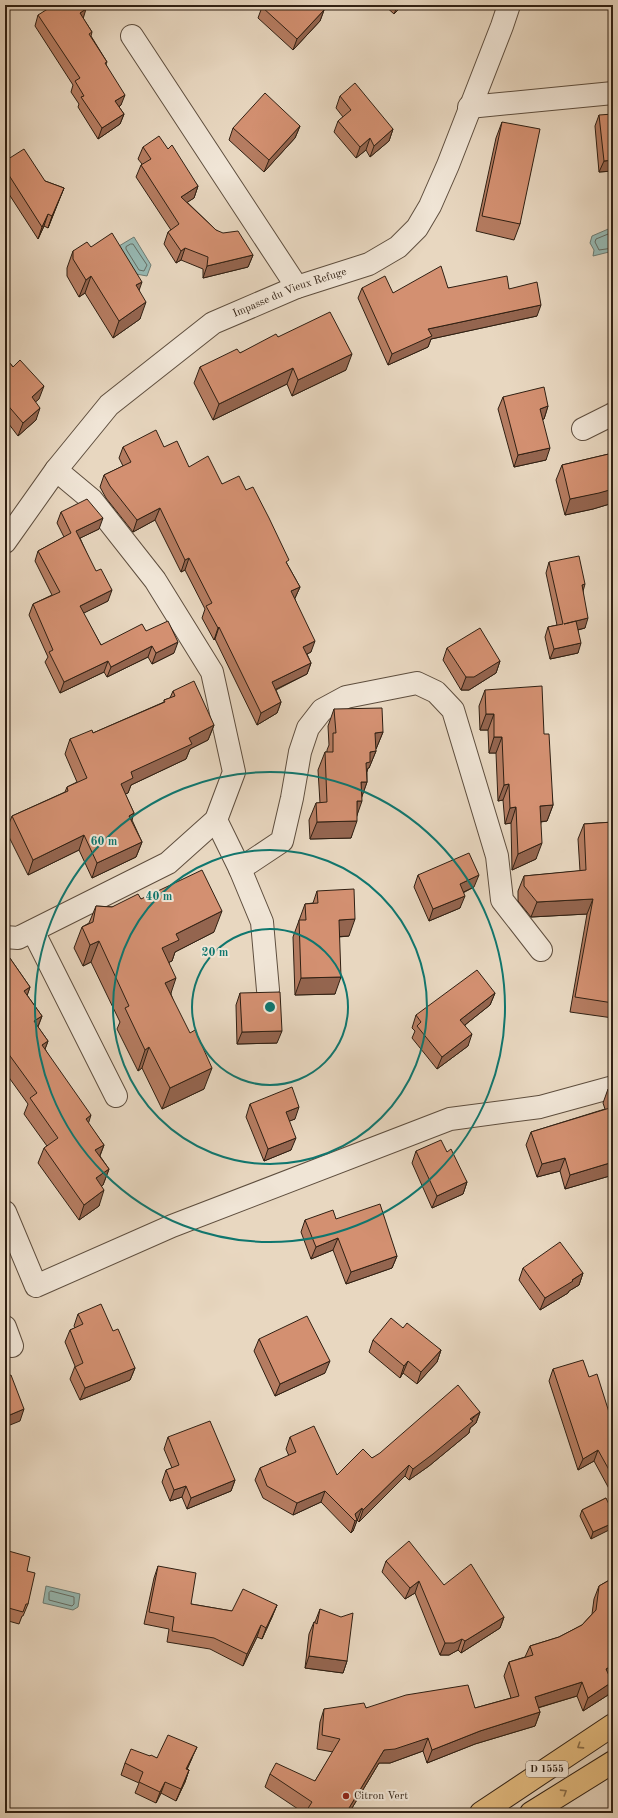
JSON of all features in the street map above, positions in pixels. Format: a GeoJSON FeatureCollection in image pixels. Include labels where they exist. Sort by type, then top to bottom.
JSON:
{"type":"FeatureCollection","features":[{"type":"Feature","properties":{"kind":"main road","name":"D 1555"},"geometry":{"type":"LineString","coordinates":[[481,1813],[613,1725]]}},
{"type":"Feature","properties":{"kind":"main road","name":"D 1555"},"geometry":{"type":"LineString","coordinates":[[531,1813],[613,1762]]}},
{"type":"Feature","properties":{"kind":"street","name":"Impasse du Vieux Refuge"},"geometry":{"type":"LineString","coordinates":[[5,542],[56,470],[110,405],[213,323],[297,287],[369,264],[398,247],[417,228],[430,206],[448,165],[509,5]]}},
{"type":"Feature","properties":{"kind":"street"},"geometry":{"type":"LineString","coordinates":[[132,36],[297,287]]}},
{"type":"Feature","properties":{"kind":"street"},"geometry":{"type":"LineString","coordinates":[[469,107],[613,94]]}},
{"type":"Feature","properties":{"kind":"street"},"geometry":{"type":"LineString","coordinates":[[583,429],[613,414]]}},
{"type":"Feature","properties":{"kind":"street"},"geometry":{"type":"LineString","coordinates":[[5,937],[18,938],[168,863],[216,820],[234,772],[212,672],[155,580],[92,500],[56,470]]}},
{"type":"Feature","properties":{"kind":"street"},"geometry":{"type":"LineString","coordinates":[[240,869],[282,841],[292,798],[300,752],[308,728],[322,710],[346,697],[417,683],[436,692],[453,710],[497,856],[502,900],[541,950]]}},
{"type":"Feature","properties":{"kind":"street"},"geometry":{"type":"LineString","coordinates":[[216,820],[240,869],[262,922],[268,990]]}},
{"type":"Feature","properties":{"kind":"street"},"geometry":{"type":"LineString","coordinates":[[33,931],[116,1096]]}},
{"type":"Feature","properties":{"kind":"street"},"geometry":{"type":"LineString","coordinates":[[5,1212],[36,1286],[172,1226],[450,1119],[540,1107],[613,1087]]}},
{"type":"Feature","properties":{"kind":"water"},"geometry":{"type":"Polygon","coordinates":[[[613,227],[613,251],[593,256],[594,250],[590,243],[592,236],[613,227]]]}},
{"type":"Feature","properties":{"kind":"water"},"geometry":{"type":"Polygon","coordinates":[[[134,237],[151,265],[147,276],[136,274],[119,246],[134,237]]]}},
{"type":"Feature","properties":{"kind":"water"},"geometry":{"type":"Polygon","coordinates":[[[46,1586],[80,1594],[78,1607],[73,1610],[43,1603],[46,1586]]]}},
{"type":"Feature","properties":{"kind":"building"},"geometry":{"type":"Polygon","coordinates":[[[54,5],[84,5],[86,9],[80,13],[92,32],[89,34],[107,62],[105,63],[125,95],[115,101],[124,114],[102,128],[81,97],[84,96],[75,81],[80,78],[38,15],[54,5]]]}},
{"type":"Feature","properties":{"kind":"building"},"geometry":{"type":"Polygon","coordinates":[[[264,5],[318,5],[324,10],[297,39],[262,7],[264,5]]]}},
{"type":"Feature","properties":{"kind":"building"},"geometry":{"type":"Polygon","coordinates":[[[355,83],[393,129],[374,146],[370,138],[360,147],[338,121],[351,110],[340,96],[355,83]]]}},
{"type":"Feature","properties":{"kind":"building"},"geometry":{"type":"Polygon","coordinates":[[[265,93],[300,126],[269,160],[233,128],[265,93]]]}},
{"type":"Feature","properties":{"kind":"building"},"geometry":{"type":"Polygon","coordinates":[[[613,114],[613,160],[604,161],[599,115],[613,114]]]}},
{"type":"Feature","properties":{"kind":"building"},"geometry":{"type":"Polygon","coordinates":[[[502,122],[540,129],[520,224],[482,216],[502,122]]]}},
{"type":"Feature","properties":{"kind":"building"},"geometry":{"type":"Polygon","coordinates":[[[159,136],[168,149],[172,145],[198,186],[181,197],[216,230],[223,233],[238,231],[253,255],[207,266],[208,257],[185,248],[181,251],[168,232],[179,224],[141,165],[151,159],[143,147],[159,136]]]}},
{"type":"Feature","properties":{"kind":"building"},"geometry":{"type":"Polygon","coordinates":[[[24,149],[45,181],[64,188],[52,216],[48,214],[42,227],[5,169],[5,161],[24,149]]]}},
{"type":"Feature","properties":{"kind":"building"},"geometry":{"type":"Polygon","coordinates":[[[112,233],[142,282],[136,285],[146,302],[119,321],[91,276],[86,280],[73,259],[73,251],[87,242],[91,247],[112,233]]]}},
{"type":"Feature","properties":{"kind":"building"},"geometry":{"type":"Polygon","coordinates":[[[441,266],[448,288],[507,276],[509,289],[537,282],[541,305],[428,329],[432,336],[392,354],[362,288],[385,276],[393,293],[441,266]]]}},
{"type":"Feature","properties":{"kind":"building"},"geometry":{"type":"Polygon","coordinates":[[[330,312],[352,354],[298,380],[293,368],[219,404],[200,367],[237,349],[240,353],[276,334],[278,337],[330,312]]]}},
{"type":"Feature","properties":{"kind":"building"},"geometry":{"type":"Polygon","coordinates":[[[5,357],[13,367],[20,360],[44,386],[32,397],[40,408],[23,423],[5,402],[5,357]]]}},
{"type":"Feature","properties":{"kind":"building"},"geometry":{"type":"Polygon","coordinates":[[[544,387],[548,406],[540,409],[550,448],[518,455],[503,397],[544,387]]]}},
{"type":"Feature","properties":{"kind":"building"},"geometry":{"type":"Polygon","coordinates":[[[156,430],[164,447],[177,441],[189,467],[208,456],[222,484],[239,476],[246,490],[253,487],[289,560],[286,562],[300,587],[291,591],[315,641],[303,647],[311,663],[272,682],[281,702],[261,713],[219,627],[218,628],[206,606],[212,603],[189,558],[185,560],[160,508],[137,520],[110,486],[104,475],[131,462],[123,447],[156,430]]]}},
{"type":"Feature","properties":{"kind":"building"},"geometry":{"type":"Polygon","coordinates":[[[613,453],[613,489],[570,499],[562,465],[613,453]]]}},
{"type":"Feature","properties":{"kind":"building"},"geometry":{"type":"Polygon","coordinates":[[[87,499],[103,518],[76,531],[96,571],[101,569],[112,590],[80,606],[101,645],[142,624],[146,631],[168,621],[178,642],[156,653],[152,646],[111,667],[108,661],[64,682],[49,652],[53,650],[33,604],[60,592],[38,551],[71,533],[61,512],[87,499]]]}},
{"type":"Feature","properties":{"kind":"building"},"geometry":{"type":"Polygon","coordinates":[[[579,556],[585,584],[582,585],[588,618],[576,621],[581,643],[554,649],[548,627],[563,624],[549,562],[579,556]]]}},
{"type":"Feature","properties":{"kind":"building"},"geometry":{"type":"Polygon","coordinates":[[[480,628],[500,661],[474,677],[466,677],[447,648],[480,628]]]}},
{"type":"Feature","properties":{"kind":"building"},"geometry":{"type":"Polygon","coordinates":[[[194,681],[214,725],[189,738],[192,744],[131,772],[133,778],[121,784],[134,813],[129,816],[142,842],[97,863],[84,835],[33,860],[12,816],[68,791],[67,787],[87,778],[70,739],[92,730],[93,733],[165,702],[164,700],[175,696],[173,691],[194,681]]]}},
{"type":"Feature","properties":{"kind":"building"},"geometry":{"type":"Polygon","coordinates":[[[542,686],[544,734],[549,734],[553,805],[540,806],[542,843],[518,854],[516,807],[510,808],[509,784],[504,785],[502,737],[494,737],[494,714],[486,714],[485,690],[542,686]]]}},
{"type":"Feature","properties":{"kind":"building"},"geometry":{"type":"Polygon","coordinates":[[[382,708],[383,732],[375,733],[376,751],[370,752],[370,762],[366,763],[367,782],[361,782],[362,801],[357,801],[357,821],[317,822],[316,803],[327,802],[325,752],[333,752],[333,733],[336,733],[334,709],[382,708]]]}},
{"type":"Feature","properties":{"kind":"building"},"geometry":{"type":"Polygon","coordinates":[[[613,822],[613,1003],[575,997],[593,899],[537,902],[524,886],[524,876],[586,870],[584,824],[613,822]]]}},
{"type":"Feature","properties":{"kind":"building"},"geometry":{"type":"Polygon","coordinates":[[[469,853],[479,875],[460,884],[465,896],[433,909],[418,875],[469,853]]]}},
{"type":"Feature","properties":{"kind":"building"},"geometry":{"type":"Polygon","coordinates":[[[202,870],[222,911],[176,934],[179,940],[162,948],[176,978],[165,983],[190,1033],[195,1030],[212,1068],[170,1088],[149,1047],[145,1050],[125,1008],[129,1006],[99,941],[90,945],[82,927],[93,922],[96,906],[112,907],[138,894],[141,899],[202,870]]]}},
{"type":"Feature","properties":{"kind":"building"},"geometry":{"type":"Polygon","coordinates":[[[354,889],[355,919],[339,920],[341,977],[301,978],[299,920],[306,920],[305,904],[318,903],[317,891],[354,889]]]}},
{"type":"Feature","properties":{"kind":"building"},"geometry":{"type":"Polygon","coordinates":[[[5,951],[30,987],[24,991],[42,1016],[34,1021],[48,1041],[42,1045],[91,1115],[86,1119],[104,1145],[95,1150],[109,1169],[96,1178],[104,1190],[84,1205],[44,1148],[58,1138],[30,1098],[37,1093],[5,1049],[5,951]]]}},
{"type":"Feature","properties":{"kind":"building"},"geometry":{"type":"Polygon","coordinates":[[[477,970],[495,993],[460,1020],[472,1034],[442,1057],[417,1026],[421,1022],[416,1015],[477,970]]]}},
{"type":"Feature","properties":{"kind":"building"},"geometry":{"type":"Polygon","coordinates":[[[280,992],[282,1031],[242,1032],[240,993],[280,992]]]}},
{"type":"Feature","properties":{"kind":"building"},"geometry":{"type":"Polygon","coordinates":[[[292,1087],[299,1107],[286,1112],[296,1138],[268,1149],[250,1104],[292,1087]]]}},
{"type":"Feature","properties":{"kind":"building"},"geometry":{"type":"Polygon","coordinates":[[[613,1087],[613,1105],[608,1089],[613,1087]]]}},
{"type":"Feature","properties":{"kind":"building"},"geometry":{"type":"Polygon","coordinates":[[[613,1107],[613,1162],[570,1175],[565,1158],[542,1164],[531,1132],[613,1107]]]}},
{"type":"Feature","properties":{"kind":"building"},"geometry":{"type":"Polygon","coordinates":[[[441,1140],[447,1152],[451,1149],[467,1182],[437,1196],[416,1151],[441,1140]]]}},
{"type":"Feature","properties":{"kind":"building"},"geometry":{"type":"Polygon","coordinates":[[[380,1204],[397,1256],[351,1272],[338,1238],[316,1247],[305,1220],[333,1210],[336,1219],[380,1204]]]}},
{"type":"Feature","properties":{"kind":"building"},"geometry":{"type":"Polygon","coordinates":[[[560,1242],[583,1273],[545,1298],[523,1268],[560,1242]]]}},
{"type":"Feature","properties":{"kind":"building"},"geometry":{"type":"Polygon","coordinates":[[[101,1304],[113,1331],[118,1329],[135,1368],[85,1388],[75,1367],[83,1363],[70,1330],[83,1324],[78,1314],[101,1304]]]}},
{"type":"Feature","properties":{"kind":"building"},"geometry":{"type":"Polygon","coordinates":[[[307,1316],[330,1361],[280,1384],[259,1339],[307,1316]]]}},
{"type":"Feature","properties":{"kind":"building"},"geometry":{"type":"Polygon","coordinates":[[[391,1318],[403,1328],[407,1323],[441,1350],[421,1372],[408,1361],[404,1366],[373,1340],[391,1318]]]}},
{"type":"Feature","properties":{"kind":"building"},"geometry":{"type":"Polygon","coordinates":[[[583,1360],[589,1377],[597,1374],[613,1425],[613,1477],[598,1450],[583,1459],[553,1369],[583,1360]]]}},
{"type":"Feature","properties":{"kind":"building"},"geometry":{"type":"Polygon","coordinates":[[[11,1375],[24,1409],[5,1417],[5,1377],[11,1375]]]}},
{"type":"Feature","properties":{"kind":"building"},"geometry":{"type":"Polygon","coordinates":[[[458,1385],[480,1412],[470,1419],[473,1421],[413,1469],[409,1465],[363,1510],[362,1508],[355,1514],[357,1520],[355,1521],[325,1491],[297,1503],[267,1486],[260,1468],[296,1452],[290,1437],[314,1426],[337,1475],[363,1449],[372,1458],[380,1453],[458,1385]]]}},
{"type":"Feature","properties":{"kind":"building"},"geometry":{"type":"Polygon","coordinates":[[[210,1421],[235,1480],[191,1498],[186,1486],[174,1490],[166,1470],[179,1465],[168,1437],[210,1421]]]}},
{"type":"Feature","properties":{"kind":"building"},"geometry":{"type":"Polygon","coordinates":[[[606,1498],[613,1513],[613,1523],[593,1532],[582,1510],[606,1498]]]}},
{"type":"Feature","properties":{"kind":"building"},"geometry":{"type":"Polygon","coordinates":[[[409,1541],[444,1585],[471,1564],[504,1617],[465,1641],[462,1639],[454,1643],[445,1643],[419,1581],[410,1588],[386,1561],[409,1541]]]}},
{"type":"Feature","properties":{"kind":"building"},"geometry":{"type":"Polygon","coordinates":[[[5,1550],[30,1557],[27,1571],[35,1573],[28,1604],[26,1604],[23,1612],[5,1607],[5,1550]]]}},
{"type":"Feature","properties":{"kind":"building"},"geometry":{"type":"Polygon","coordinates":[[[158,1566],[196,1573],[191,1604],[232,1611],[243,1589],[277,1605],[266,1628],[261,1625],[247,1654],[214,1638],[172,1631],[174,1617],[149,1612],[158,1566]]]}},
{"type":"Feature","properties":{"kind":"building"},"geometry":{"type":"Polygon","coordinates":[[[613,1578],[613,1665],[606,1669],[612,1682],[588,1698],[582,1682],[535,1697],[540,1712],[480,1731],[432,1750],[428,1738],[395,1749],[384,1750],[346,1813],[305,1813],[312,1802],[270,1774],[276,1763],[315,1781],[340,1739],[322,1735],[324,1709],[364,1703],[366,1708],[406,1695],[468,1685],[475,1708],[519,1696],[509,1662],[533,1655],[530,1646],[559,1637],[582,1625],[596,1610],[599,1586],[613,1578]]]}},
{"type":"Feature","properties":{"kind":"building"},"geometry":{"type":"Polygon","coordinates":[[[320,1609],[341,1617],[353,1613],[347,1661],[309,1656],[314,1622],[317,1624],[320,1609]]]}},
{"type":"Feature","properties":{"kind":"building"},"geometry":{"type":"Polygon","coordinates":[[[168,1735],[197,1747],[186,1769],[189,1770],[181,1789],[165,1782],[160,1792],[139,1782],[143,1772],[125,1763],[131,1749],[157,1758],[168,1735]]]}},
{"type":"Feature","properties":{"kind":"place","name":"Citron Vert"},"geometry":{"type":"Point","coordinates":[346,1796]}}]}
